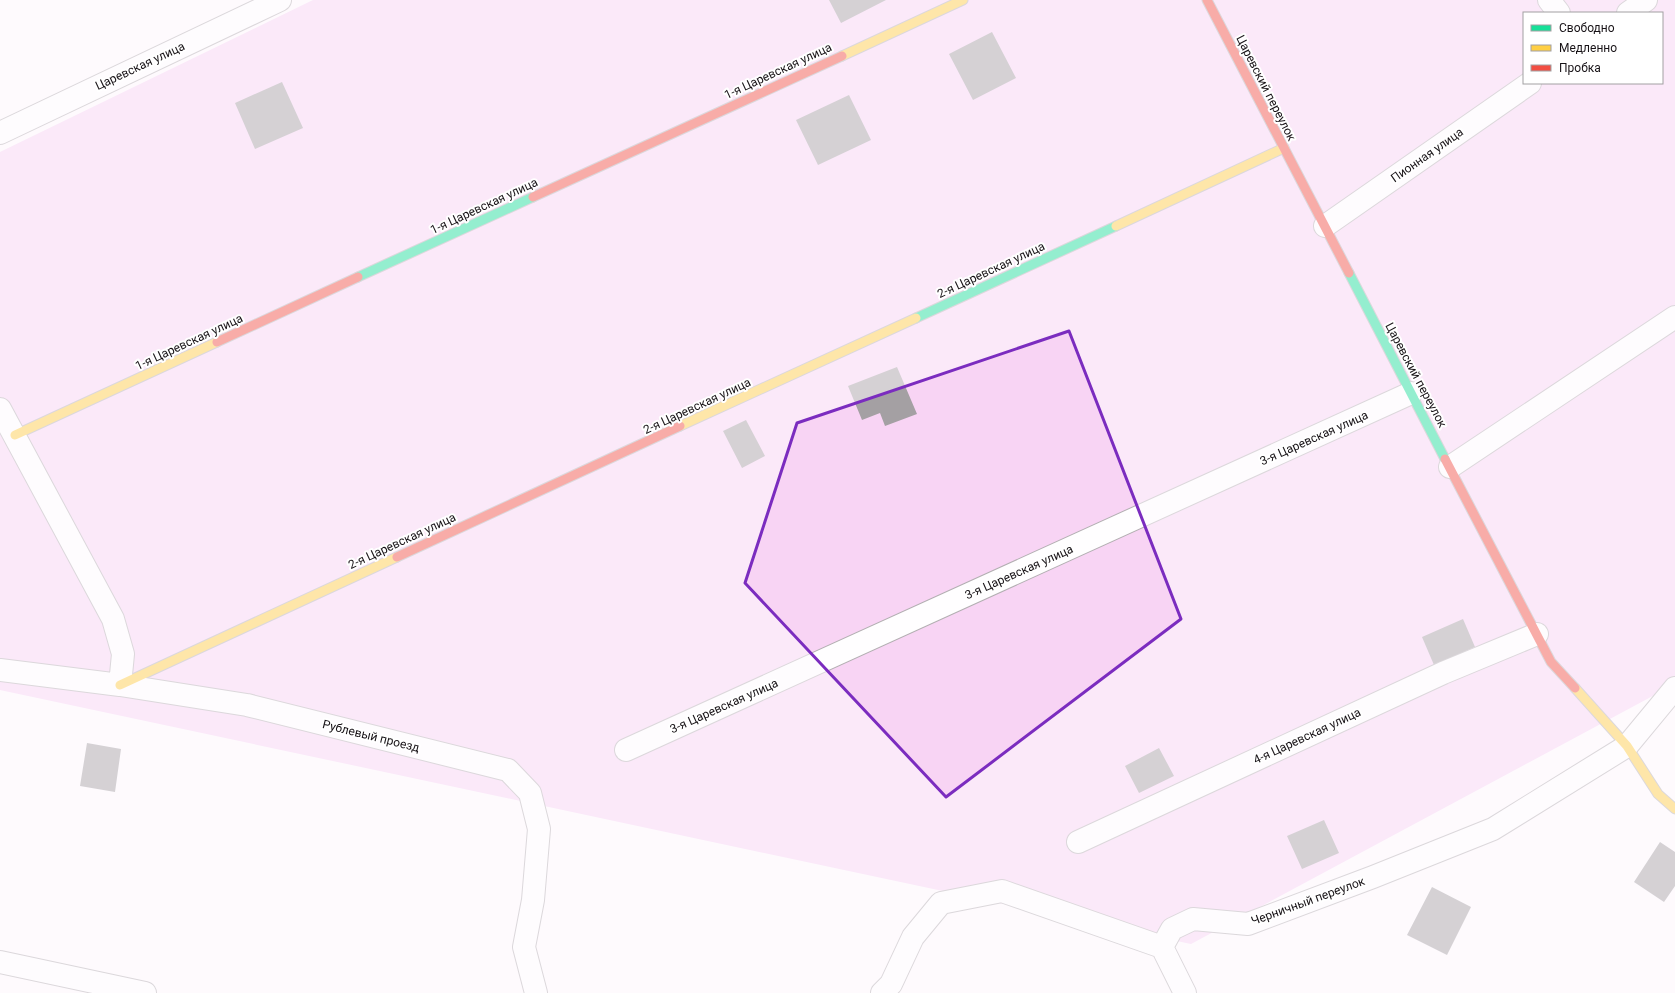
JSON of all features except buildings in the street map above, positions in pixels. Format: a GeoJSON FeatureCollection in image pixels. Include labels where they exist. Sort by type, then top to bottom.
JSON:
{"type":"FeatureCollection","features":[{"type":"Feature","properties":{"kind":"street","name":"Царевская улица"},"geometry":{"type":"LineString","coordinates":[[0,132],[280,0]]}},
{"type":"Feature","properties":{"kind":"street","name":"1-я Царевская улица"},"geometry":{"type":"LineString","coordinates":[[15,435],[963,0]]}},
{"type":"Feature","properties":{"kind":"street","name":"Царевский переулок"},"geometry":{"type":"LineString","coordinates":[[1207,0],[1551,662],[1626,746],[1658,794],[1675,809]]}},
{"type":"Feature","properties":{"kind":"street"},"geometry":{"type":"LineString","coordinates":[[1549,0],[1558,12]]}},
{"type":"Feature","properties":{"kind":"street"},"geometry":{"type":"LineString","coordinates":[[1629,12],[1646,0]]}},
{"type":"Feature","properties":{"kind":"street","name":"Пионная улица"},"geometry":{"type":"LineString","coordinates":[[1325,226],[1529,84]]}},
{"type":"Feature","properties":{"kind":"street","name":"2-я Царевская улица"},"geometry":{"type":"LineString","coordinates":[[120,685],[1284,148]]}},
{"type":"Feature","properties":{"kind":"street"},"geometry":{"type":"LineString","coordinates":[[1450,467],[1675,317]]}},
{"type":"Feature","properties":{"kind":"street","name":"3-я Царевская улица"},"geometry":{"type":"LineString","coordinates":[[626,750],[1411,393]]}},
{"type":"Feature","properties":{"kind":"street"},"geometry":{"type":"LineString","coordinates":[[0,409],[114,619],[123,654],[120,685]]}},
{"type":"Feature","properties":{"kind":"street","name":"4-я Царевская улица"},"geometry":{"type":"LineString","coordinates":[[1078,842],[1443,673],[1537,634]]}},
{"type":"Feature","properties":{"kind":"street","name":"Рублевый проезд"},"geometry":{"type":"LineString","coordinates":[[0,670],[120,685],[247,705],[508,770],[530,793],[539,829],[533,900],[524,947],[536,993]]}},
{"type":"Feature","properties":{"kind":"street","name":"Черничный переулок"},"geometry":{"type":"LineString","coordinates":[[1162,947],[1172,930],[1193,919],[1248,924],[1373,877],[1493,829],[1626,746],[1675,688]]}},
{"type":"Feature","properties":{"kind":"street"},"geometry":{"type":"LineString","coordinates":[[882,993],[891,984],[913,937],[941,903],[1002,891],[1162,947],[1185,993]]}},
{"type":"Feature","properties":{"kind":"street"},"geometry":{"type":"LineString","coordinates":[[0,962],[145,993]]}},
{"type":"Feature","properties":{"kind":"highlighted area"},"geometry":{"type":"Polygon","coordinates":[[[1069,331],[1181,619],[946,797],[745,583],[797,423],[1069,331]]]}},
{"type":"Feature","properties":{"kind":"shaded area"},"geometry":{"type":"Polygon","coordinates":[[[313,0],[1675,0],[1675,684],[1191,944],[0,690],[0,152],[313,0]]]}},
{"type":"Feature","properties":{"kind":"traffic: fast"},"geometry":{"type":"LineString","coordinates":[[358,277],[533,197]]}},
{"type":"Feature","properties":{"kind":"traffic: fast"},"geometry":{"type":"LineString","coordinates":[[916,318],[1116,226]]}},
{"type":"Feature","properties":{"kind":"traffic: fast"},"geometry":{"type":"LineString","coordinates":[[1349,273],[1445,459]]}},
{"type":"Feature","properties":{"kind":"traffic: slow"},"geometry":{"type":"LineString","coordinates":[[842,56],[963,0]]}},
{"type":"Feature","properties":{"kind":"traffic: slow"},"geometry":{"type":"LineString","coordinates":[[1116,226],[1284,148]]}},
{"type":"Feature","properties":{"kind":"traffic: slow"},"geometry":{"type":"LineString","coordinates":[[680,426],[916,318]]}},
{"type":"Feature","properties":{"kind":"traffic: slow"},"geometry":{"type":"LineString","coordinates":[[15,435],[217,342]]}},
{"type":"Feature","properties":{"kind":"traffic: slow"},"geometry":{"type":"LineString","coordinates":[[120,685],[397,557]]}},
{"type":"Feature","properties":{"kind":"traffic: slow"},"geometry":{"type":"LineString","coordinates":[[1575,688],[1627,746],[1658,794],[1675,809]]}},
{"type":"Feature","properties":{"kind":"traffic: jam"},"geometry":{"type":"LineString","coordinates":[[1207,0],[1349,273]]}},
{"type":"Feature","properties":{"kind":"traffic: jam"},"geometry":{"type":"LineString","coordinates":[[533,197],[842,56]]}},
{"type":"Feature","properties":{"kind":"traffic: jam"},"geometry":{"type":"LineString","coordinates":[[217,342],[358,277]]}},
{"type":"Feature","properties":{"kind":"traffic: jam"},"geometry":{"type":"LineString","coordinates":[[397,557],[680,426]]}},
{"type":"Feature","properties":{"kind":"traffic: jam"},"geometry":{"type":"LineString","coordinates":[[1445,459],[1551,662],[1575,688]]}}]}
